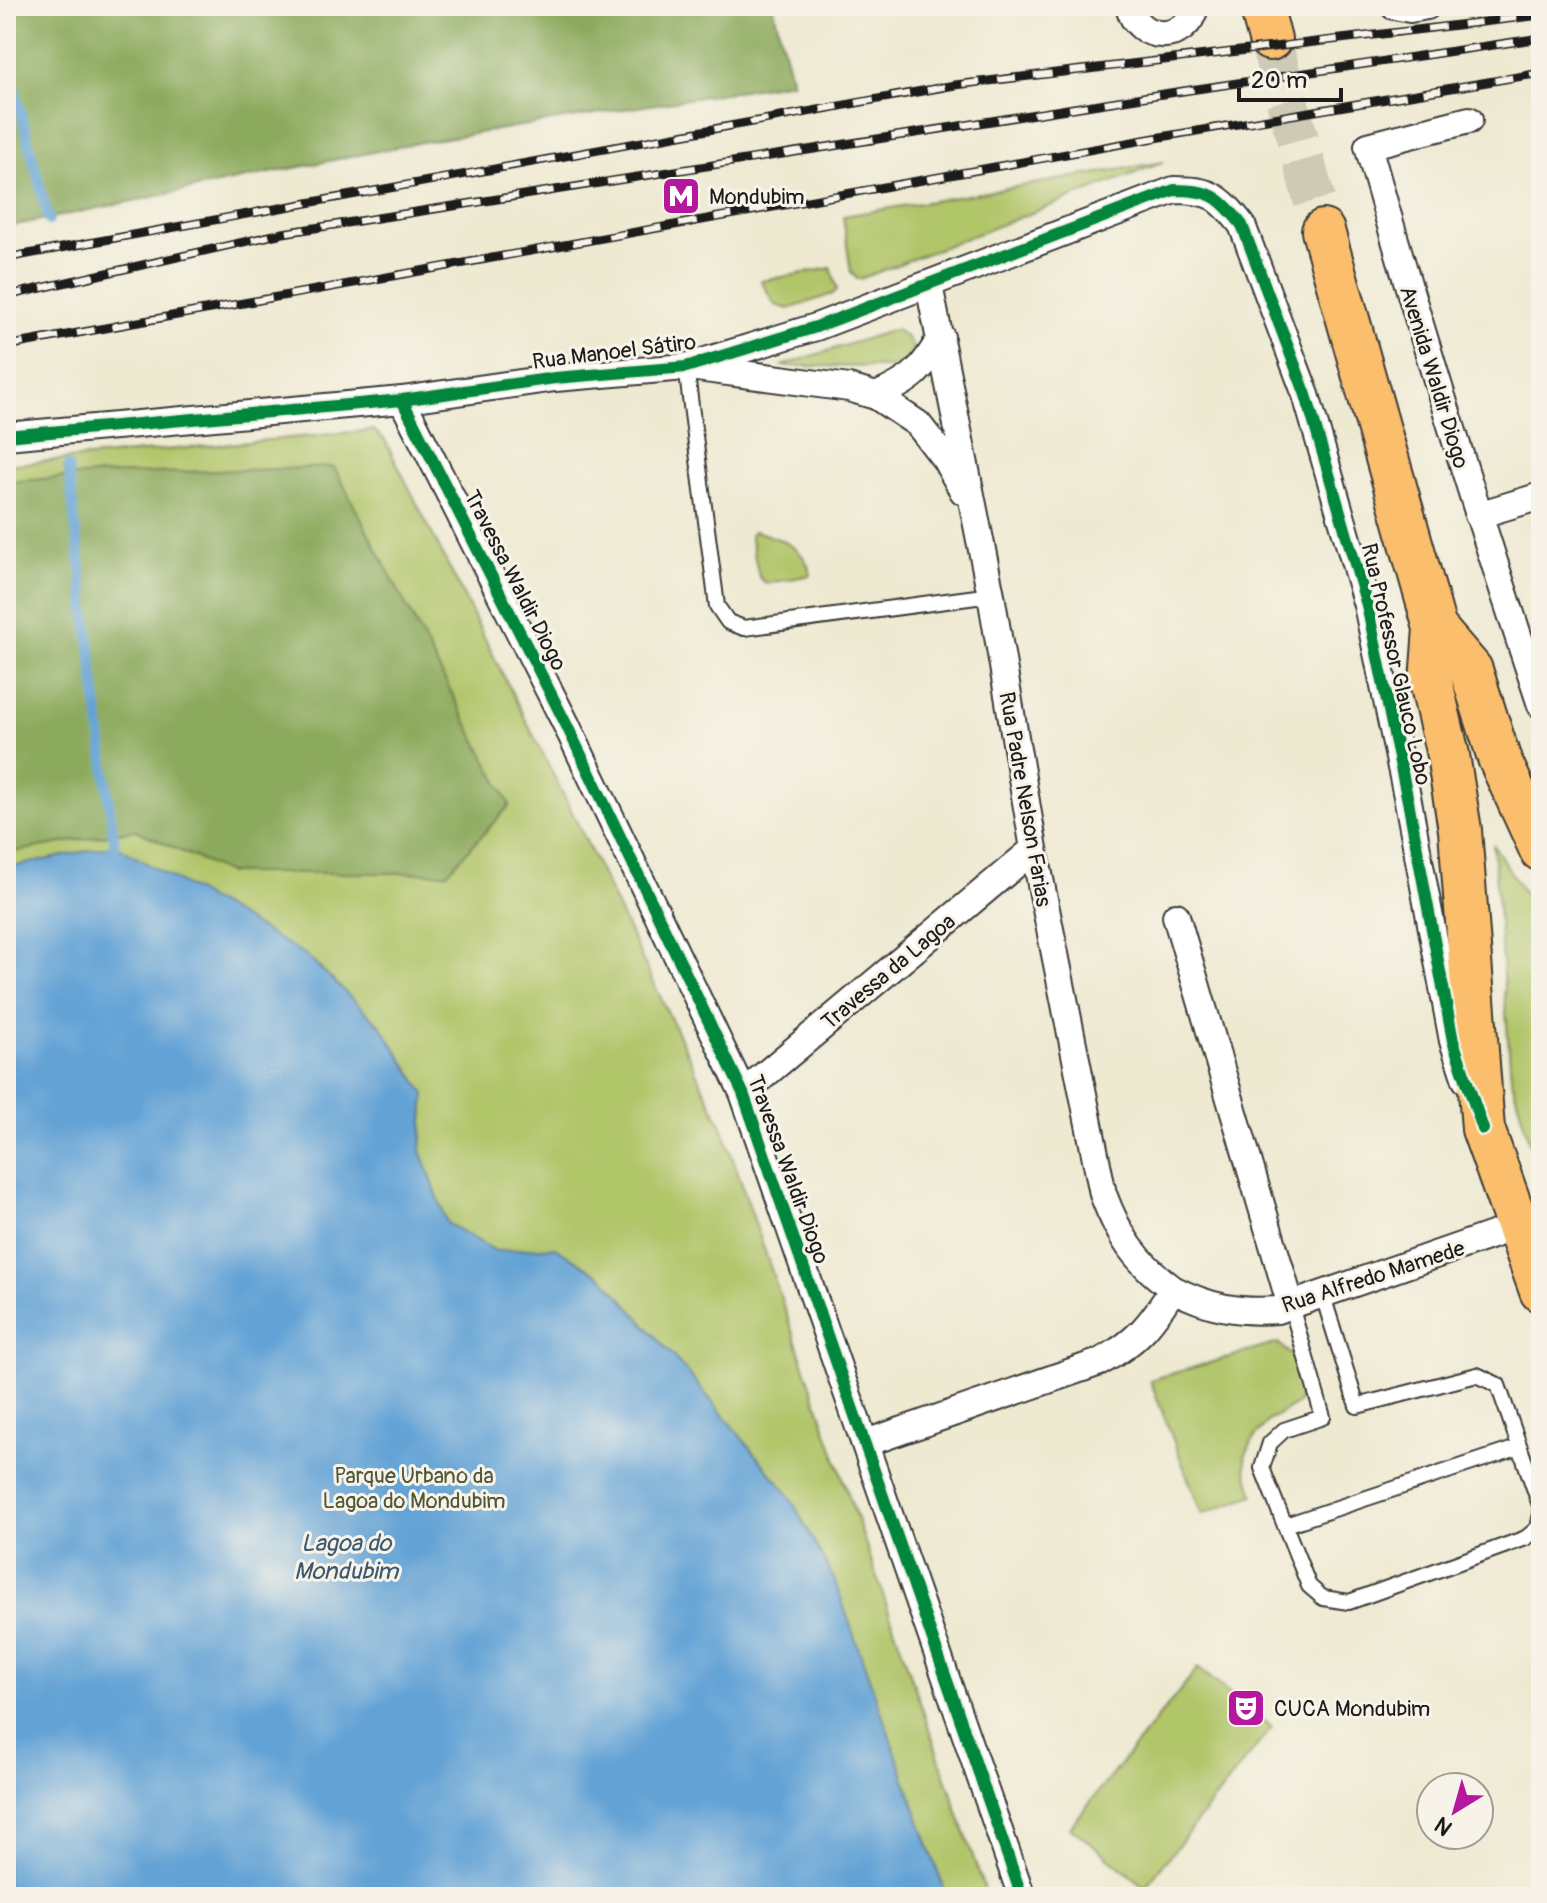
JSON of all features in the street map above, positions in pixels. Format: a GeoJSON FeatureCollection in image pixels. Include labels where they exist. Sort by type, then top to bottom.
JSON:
{"type":"FeatureCollection","features":[{"type":"Feature","properties":{"kind":"main road","name":"Rua Professor Glauco Lobo"},"geometry":{"type":"LineString","coordinates":[[1323,231],[1435,628],[1431,682],[1448,755],[1460,830],[1483,1129],[1530,1223],[1539,1279]]}},
{"type":"Feature","properties":{"kind":"main road","name":"Rua Professor Glauco Lobo"},"geometry":{"type":"LineString","coordinates":[[1435,628],[1471,670],[1499,758],[1541,850]]}},
{"type":"Feature","properties":{"kind":"street"},"geometry":{"type":"LineString","coordinates":[[1129,6],[1134,20],[1142,29],[1164,36],[1183,28],[1190,21],[1195,6]]}},
{"type":"Feature","properties":{"kind":"street"},"geometry":{"type":"LineString","coordinates":[[1394,6],[1410,9],[1427,6]]}},
{"type":"Feature","properties":{"kind":"street","name":"Avenida Waldir Diogo"},"geometry":{"type":"LineString","coordinates":[[1469,120],[1368,146],[1420,329],[1541,705]]}},
{"type":"Feature","properties":{"kind":"street","name":"Rua Manoel Sátiro"},"geometry":{"type":"LineString","coordinates":[[686,367],[816,327],[1174,190],[1200,190]]}},
{"type":"Feature","properties":{"kind":"street","name":"Rua Professor Glauco Lobo"},"geometry":{"type":"LineString","coordinates":[[1200,190],[1225,203],[1242,225],[1306,395],[1367,605],[1453,1041],[1483,1129]]}},
{"type":"Feature","properties":{"kind":"street","name":"Rua Padre Nelson Farias"},"geometry":{"type":"LineString","coordinates":[[929,285],[991,595],[1034,849],[1103,1194],[1113,1221],[1130,1249],[1149,1272],[1173,1289]]}},
{"type":"Feature","properties":{"kind":"street"},"geometry":{"type":"LineString","coordinates":[[876,396],[899,386],[920,371],[941,337]]}},
{"type":"Feature","properties":{"kind":"street","name":"Rua Manoel Sátiro"},"geometry":{"type":"LineString","coordinates":[[6,436],[402,400],[555,378],[686,367],[849,388],[876,396],[918,424],[945,459],[974,509]]}},
{"type":"Feature","properties":{"kind":"street","name":"Travessa Waldir Diogo"},"geometry":{"type":"LineString","coordinates":[[402,400],[566,724],[743,1093],[1022,1897]]}},
{"type":"Feature","properties":{"kind":"street"},"geometry":{"type":"LineString","coordinates":[[1478,515],[1541,496]]}},
{"type":"Feature","properties":{"kind":"street","name":"Travessa da Lagoa"},"geometry":{"type":"LineString","coordinates":[[743,1093],[1034,849]]}},
{"type":"Feature","properties":{"kind":"street"},"geometry":{"type":"LineString","coordinates":[[1176,916],[1291,1306]]}},
{"type":"Feature","properties":{"kind":"street","name":"Rua Alfredo Mamede"},"geometry":{"type":"LineString","coordinates":[[1173,1289],[1197,1301],[1224,1309],[1249,1312],[1291,1306],[1530,1223]]}},
{"type":"Feature","properties":{"kind":"street"},"geometry":{"type":"LineString","coordinates":[[866,1443],[1100,1362],[1142,1335],[1173,1289]]}},
{"type":"Feature","properties":{"kind":"lane"},"geometry":{"type":"LineString","coordinates":[[686,367],[717,606],[728,622],[744,628],[991,595]]}},
{"type":"Feature","properties":{"kind":"lane"},"geometry":{"type":"LineString","coordinates":[[1291,1306],[1323,1417],[1284,1430],[1270,1443],[1262,1468],[1309,1586],[1323,1598],[1349,1602],[1526,1538],[1541,1524],[1541,1511],[1498,1385],[1477,1375],[1357,1406],[1323,1296]]}},
{"type":"Feature","properties":{"kind":"lane"},"geometry":{"type":"LineString","coordinates":[[1286,1525],[1520,1447]]}},
{"type":"Feature","properties":{"kind":"green space"},"geometry":{"type":"Polygon","coordinates":[[[6,6],[773,6],[792,82],[422,142],[6,227],[6,6]]]}},
{"type":"Feature","properties":{"kind":"green space"},"geometry":{"type":"Polygon","coordinates":[[[1164,162],[860,279],[851,272],[843,216],[1164,162]]]}},
{"type":"Feature","properties":{"kind":"green space"},"geometry":{"type":"Polygon","coordinates":[[[831,268],[837,289],[833,294],[789,309],[775,305],[761,281],[831,268]]]}},
{"type":"Feature","properties":{"kind":"green space"},"geometry":{"type":"Polygon","coordinates":[[[896,329],[913,348],[905,364],[890,367],[781,366],[896,329]]]}},
{"type":"Feature","properties":{"kind":"green space","name":"Lagoa do Mondubim"},"geometry":{"type":"Polygon","coordinates":[[[374,430],[385,440],[572,812],[721,1124],[987,1897],[6,1897],[6,465],[374,430]]]}},
{"type":"Feature","properties":{"kind":"green space"},"geometry":{"type":"Polygon","coordinates":[[[334,467],[510,805],[447,873],[228,873],[136,830],[6,853],[6,482],[93,475],[334,467]]]}},
{"type":"Feature","properties":{"kind":"green space"},"geometry":{"type":"Polygon","coordinates":[[[754,531],[782,540],[797,550],[811,575],[766,584],[759,577],[750,535],[754,531]]]}},
{"type":"Feature","properties":{"kind":"green space"},"geometry":{"type":"Polygon","coordinates":[[[1493,844],[1541,920],[1539,1177],[1511,1077],[1493,844]]]}},
{"type":"Feature","properties":{"kind":"green space"},"geometry":{"type":"Polygon","coordinates":[[[1278,1343],[1302,1365],[1304,1391],[1297,1404],[1268,1421],[1245,1456],[1254,1495],[1202,1514],[1150,1380],[1278,1343]]]}},
{"type":"Feature","properties":{"kind":"green space"},"geometry":{"type":"Polygon","coordinates":[[[1198,1668],[1272,1727],[1145,1887],[1070,1827],[1198,1668]]]}},
{"type":"Feature","properties":{"kind":"water","name":"Lagoa do Mondubim"},"geometry":{"type":"Polygon","coordinates":[[[115,845],[306,955],[381,1026],[425,1094],[421,1150],[447,1223],[496,1251],[555,1247],[604,1278],[695,1381],[789,1495],[834,1579],[947,1897],[6,1897],[6,868],[115,845]]]}},
{"type":"Feature","properties":{"kind":"waterway"},"geometry":{"type":"LineString","coordinates":[[6,55],[49,221]]}},
{"type":"Feature","properties":{"kind":"waterway"},"geometry":{"type":"LineString","coordinates":[[68,466],[116,857]]}},
{"type":"Feature","properties":{"kind":"tunnel"},"geometry":{"type":"LineString","coordinates":[[1270,39],[1323,231]]}},
{"type":"Feature","properties":{"kind":"railway"},"geometry":{"type":"LineString","coordinates":[[6,258],[955,85],[1541,15]]}},
{"type":"Feature","properties":{"kind":"railway"},"geometry":{"type":"LineString","coordinates":[[6,296],[283,233],[1143,97],[1541,38]]}},
{"type":"Feature","properties":{"kind":"railway"},"geometry":{"type":"LineString","coordinates":[[6,346],[1149,139],[1541,73]]}},
{"type":"Feature","properties":{"kind":"cycle path"},"geometry":{"type":"LineString","coordinates":[[6,436],[402,400],[555,378],[686,367],[816,327],[1174,190],[1206,193],[1227,207],[1242,225],[1306,395],[1367,605],[1453,1041],[1483,1129]]}},
{"type":"Feature","properties":{"kind":"cycle path"},"geometry":{"type":"LineString","coordinates":[[402,400],[566,724],[743,1093],[1022,1897]]}},
{"type":"Feature","properties":{"kind":"place","name":"Mondubim"},"geometry":{"type":"Point","coordinates":[681,196]}},
{"type":"Feature","properties":{"kind":"place","name":"CUCA Mondubim"},"geometry":{"type":"Point","coordinates":[1246,1708]}},
{"type":"Feature","properties":{"kind":"park label","name":"Parque Urbano da Lagoa do Mondubim"},"geometry":{"type":"Point","coordinates":[414,1488]}}]}
